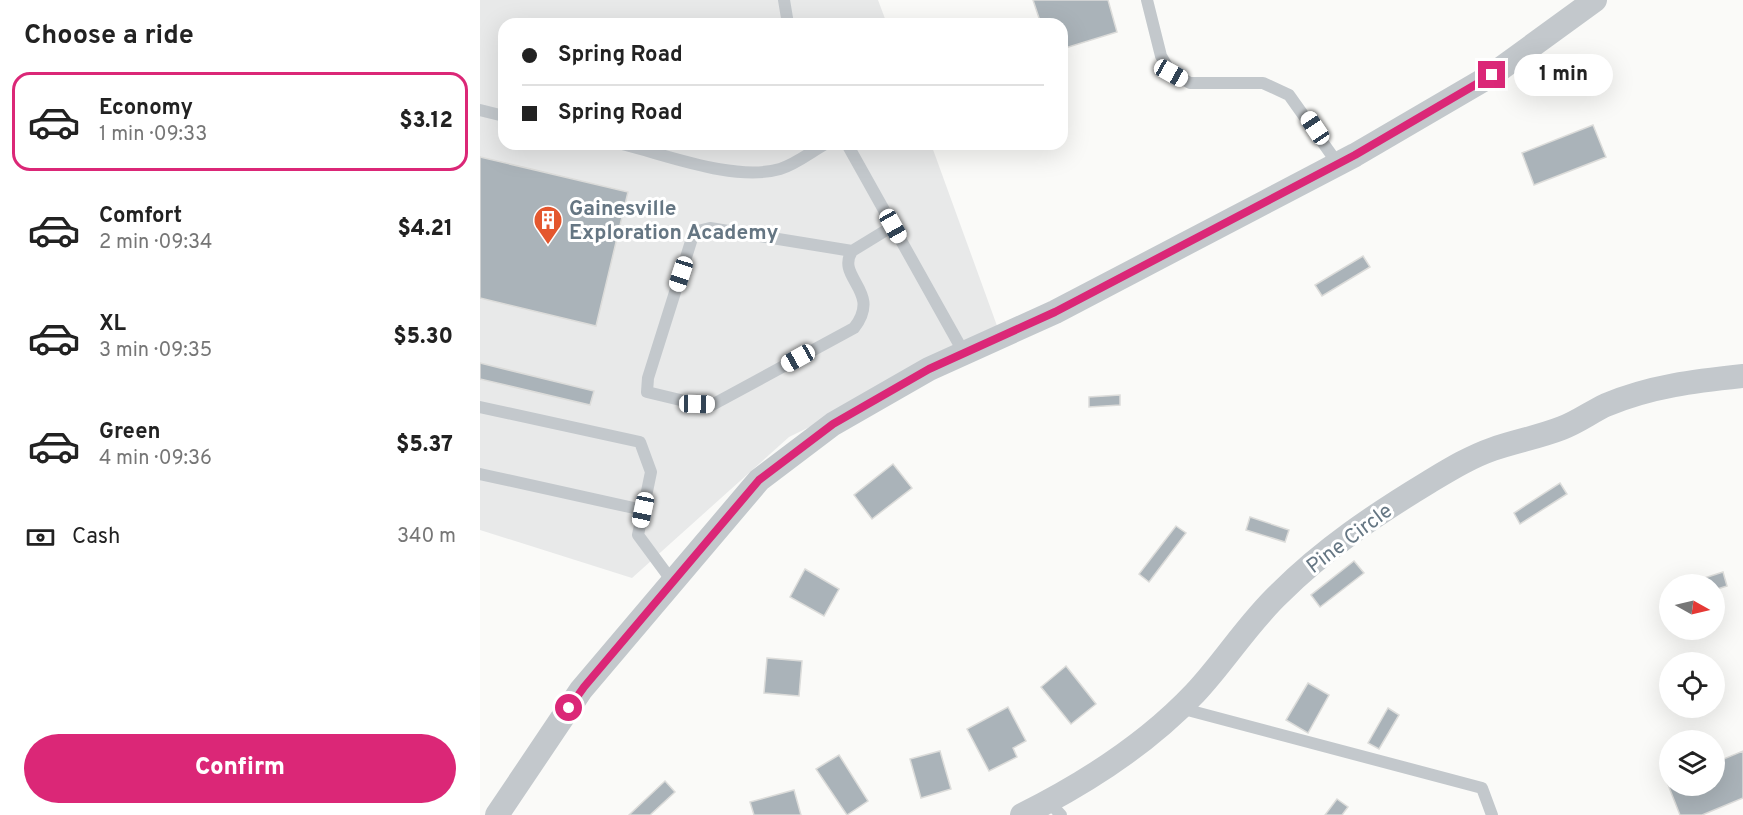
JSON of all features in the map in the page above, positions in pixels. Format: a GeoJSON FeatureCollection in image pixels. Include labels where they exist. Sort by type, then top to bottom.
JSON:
{"type":"FeatureCollection","features":[{"type":"Feature","properties":{"kind":"street"},"geometry":{"type":"LineString","coordinates":[[497,815],[581,690],[672,581],[759,480],[833,424],[929,369],[1055,312],[1338,164],[1492,75],[1595,0]]}},
{"type":"Feature","properties":{"kind":"street","name":"Pine Circle"},"geometry":{"type":"LineString","coordinates":[[1022,815],[1055,808],[1075,787],[1157,732],[1280,592],[1339,541],[1395,502],[1446,472],[1493,449],[1538,437],[1571,424],[1605,405],[1680,382],[1743,376]]}},
{"type":"Feature","properties":{"kind":"lane"},"geometry":{"type":"LineString","coordinates":[[784,0],[787,18]]}},
{"type":"Feature","properties":{"kind":"lane"},"geometry":{"type":"LineString","coordinates":[[1147,0],[1161,56],[1171,73],[1190,83],[1263,83],[1289,95],[1338,164]]}},
{"type":"Feature","properties":{"kind":"lane"},"geometry":{"type":"LineString","coordinates":[[480,110],[498,114]]}},
{"type":"Feature","properties":{"kind":"lane"},"geometry":{"type":"LineString","coordinates":[[646,150],[724,169],[756,174],[782,168],[814,150]]}},
{"type":"Feature","properties":{"kind":"lane"},"geometry":{"type":"LineString","coordinates":[[851,150],[964,353]]}},
{"type":"Feature","properties":{"kind":"lane"},"geometry":{"type":"LineString","coordinates":[[852,251],[710,228],[694,232],[648,378],[647,392],[697,404],[712,405],[854,328],[865,315],[865,303],[848,266],[848,258],[852,251],[893,226]]}},
{"type":"Feature","properties":{"kind":"lane"},"geometry":{"type":"LineString","coordinates":[[480,407],[640,442],[651,472],[638,536],[672,581]]}},
{"type":"Feature","properties":{"kind":"lane"},"geometry":{"type":"LineString","coordinates":[[480,474],[643,510]]}},
{"type":"Feature","properties":{"kind":"lane"},"geometry":{"type":"LineString","coordinates":[[1180,708],[1482,788],[1492,815]]}},
{"type":"Feature","properties":{"kind":"shaded area"},"geometry":{"type":"Polygon","coordinates":[[[480,0],[878,0],[885,18],[498,18],[498,150],[933,150],[1000,334],[789,437],[632,578],[480,530],[480,0]]]}},
{"type":"Feature","properties":{"kind":"building"},"geometry":{"type":"Polygon","coordinates":[[[1033,0],[1108,0],[1117,32],[1068,47],[1068,18],[1039,18],[1033,0]]]}},
{"type":"Feature","properties":{"kind":"building"},"geometry":{"type":"Polygon","coordinates":[[[1593,125],[1606,157],[1534,185],[1522,153],[1593,125]]]}},
{"type":"Feature","properties":{"kind":"building","name":"Gainesville Exploration Academy"},"geometry":{"type":"Polygon","coordinates":[[[480,157],[628,192],[596,326],[480,298],[480,157]]]}},
{"type":"Feature","properties":{"kind":"building"},"geometry":{"type":"Polygon","coordinates":[[[1363,256],[1370,267],[1322,296],[1315,285],[1363,256]]]}},
{"type":"Feature","properties":{"kind":"building"},"geometry":{"type":"Polygon","coordinates":[[[480,363],[594,391],[590,405],[480,379],[480,363]]]}},
{"type":"Feature","properties":{"kind":"building"},"geometry":{"type":"Polygon","coordinates":[[[1120,395],[1120,405],[1089,407],[1089,397],[1120,395]]]}},
{"type":"Feature","properties":{"kind":"building"},"geometry":{"type":"Polygon","coordinates":[[[893,464],[912,488],[872,519],[854,495],[893,464]]]}},
{"type":"Feature","properties":{"kind":"building"},"geometry":{"type":"Polygon","coordinates":[[[1560,483],[1567,494],[1520,524],[1514,513],[1560,483]]]}},
{"type":"Feature","properties":{"kind":"building"},"geometry":{"type":"Polygon","coordinates":[[[1250,517],[1289,530],[1285,542],[1246,530],[1250,517]]]}},
{"type":"Feature","properties":{"kind":"building"},"geometry":{"type":"Polygon","coordinates":[[[1176,526],[1186,533],[1149,582],[1139,574],[1176,526]]]}},
{"type":"Feature","properties":{"kind":"building"},"geometry":{"type":"Polygon","coordinates":[[[1354,561],[1364,573],[1320,607],[1311,595],[1354,561]]]}},
{"type":"Feature","properties":{"kind":"building"},"geometry":{"type":"Polygon","coordinates":[[[805,569],[839,589],[824,616],[790,597],[805,569]]]}},
{"type":"Feature","properties":{"kind":"building"},"geometry":{"type":"Polygon","coordinates":[[[767,658],[802,661],[799,696],[764,693],[767,658]]]}},
{"type":"Feature","properties":{"kind":"building"},"geometry":{"type":"Polygon","coordinates":[[[1066,666],[1096,704],[1071,724],[1041,687],[1066,666]]]}},
{"type":"Feature","properties":{"kind":"building"},"geometry":{"type":"Polygon","coordinates":[[[1308,683],[1329,695],[1308,733],[1286,720],[1308,683]]]}},
{"type":"Feature","properties":{"kind":"building"},"geometry":{"type":"Polygon","coordinates":[[[1008,707],[1026,741],[1013,748],[1017,757],[989,771],[967,729],[1008,707]]]}},
{"type":"Feature","properties":{"kind":"building"},"geometry":{"type":"Polygon","coordinates":[[[1388,708],[1399,715],[1379,749],[1368,743],[1388,708]]]}},
{"type":"Feature","properties":{"kind":"building"},"geometry":{"type":"Polygon","coordinates":[[[940,751],[951,789],[921,798],[910,759],[940,751]]]}},
{"type":"Feature","properties":{"kind":"building"},"geometry":{"type":"Polygon","coordinates":[[[1743,751],[1743,798],[1702,815],[1680,815],[1673,796],[1725,796],[1725,758],[1743,751]]]}},
{"type":"Feature","properties":{"kind":"building"},"geometry":{"type":"Polygon","coordinates":[[[839,755],[868,801],[847,815],[816,769],[839,755]]]}},
{"type":"Feature","properties":{"kind":"building"},"geometry":{"type":"Polygon","coordinates":[[[665,781],[675,792],[650,815],[629,815],[665,781]]]}},
{"type":"Feature","properties":{"kind":"building"},"geometry":{"type":"Polygon","coordinates":[[[794,790],[801,815],[754,815],[750,802],[794,790]]]}},
{"type":"Feature","properties":{"kind":"building"},"geometry":{"type":"Polygon","coordinates":[[[1337,799],[1348,807],[1342,815],[1325,815],[1337,799]]]}},
{"type":"Feature","properties":{"kind":"place","name":"Gainesville Exploration Academy"},"geometry":{"type":"Point","coordinates":[548,246]}},
{"type":"Feature","properties":{"kind":"route"},"geometry":{"type":"LineString","coordinates":[[569,708],[584,687],[759,480],[833,424],[929,369],[1055,312],[1355,155],[1492,75]]}}]}
